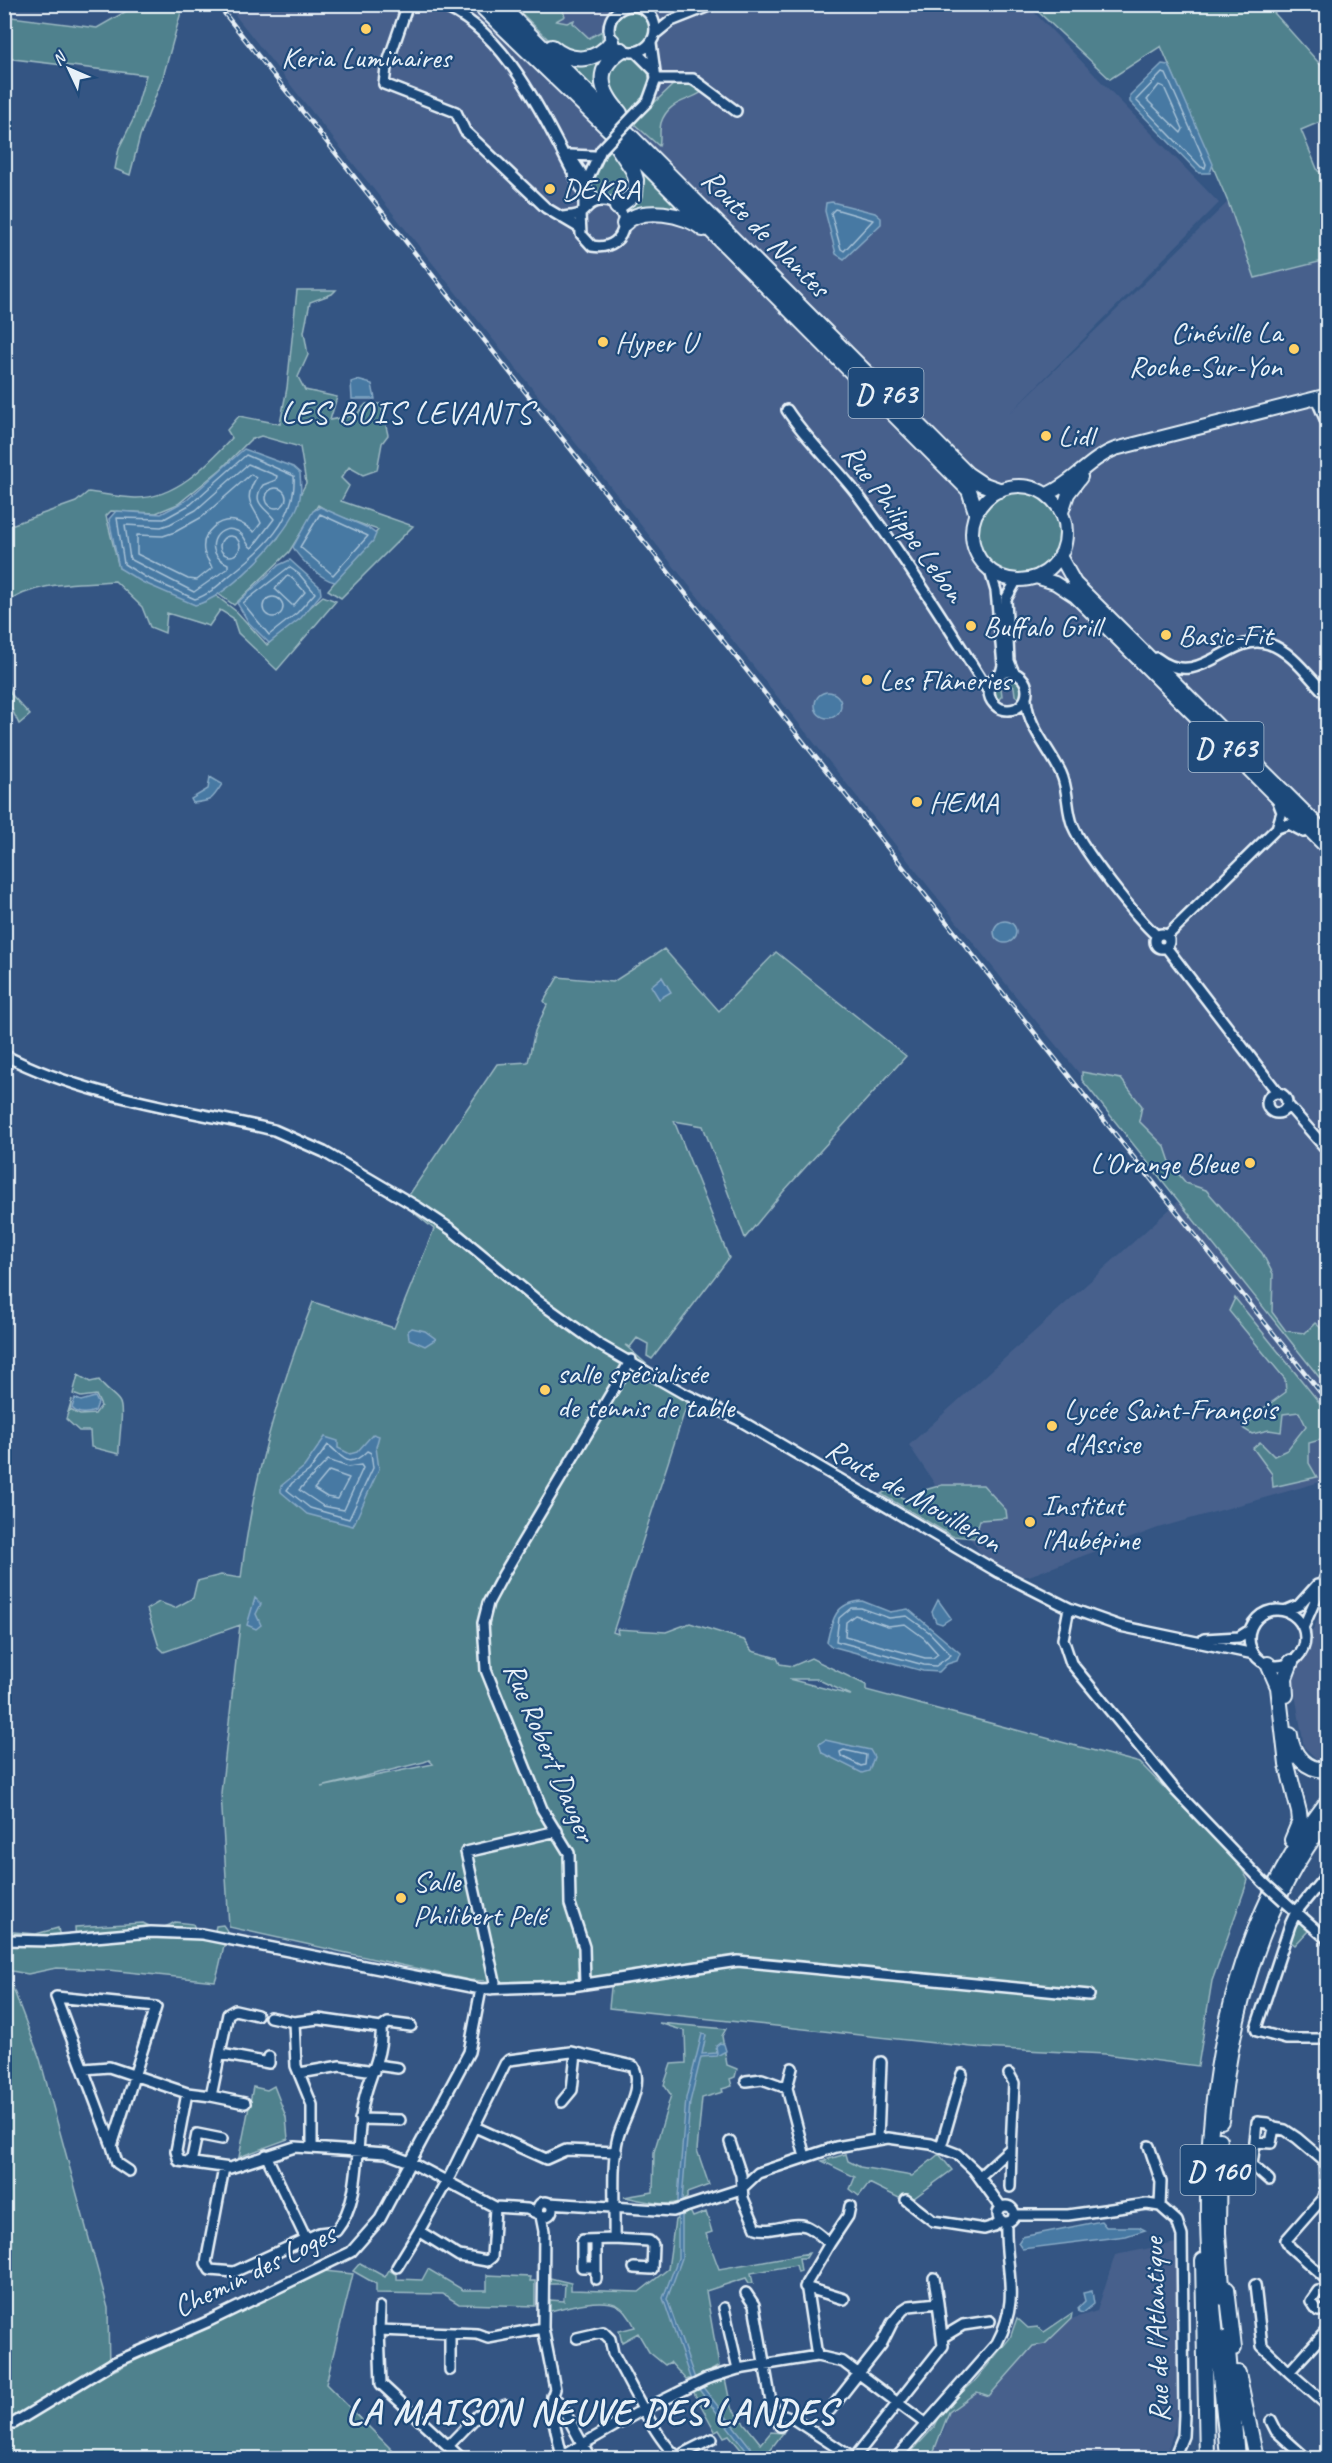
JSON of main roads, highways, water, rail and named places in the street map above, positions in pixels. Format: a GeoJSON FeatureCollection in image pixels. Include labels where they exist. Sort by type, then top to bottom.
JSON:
{"type":"FeatureCollection","features":[{"type":"Feature","properties":{"kind":"highway","name":"Route de Nantes"},"geometry":{"type":"LineString","coordinates":[[479,4],[603,123],[964,485],[976,512]]}},
{"type":"Feature","properties":{"kind":"highway","name":"Route de Nantes"},"geometry":{"type":"LineString","coordinates":[[499,4],[966,474],[982,484],[999,490]]}},
{"type":"Feature","properties":{"kind":"highway"},"geometry":{"type":"LineString","coordinates":[[518,23],[530,27],[561,55],[576,59],[600,54],[617,46],[603,71],[604,92],[609,101],[711,205],[721,226]]}},
{"type":"Feature","properties":{"kind":"highway"},"geometry":{"type":"LineString","coordinates":[[603,123],[606,132],[620,148],[636,180],[635,194],[617,207]]}},
{"type":"Feature","properties":{"kind":"highway"},"geometry":{"type":"LineString","coordinates":[[624,224],[634,215],[644,214],[684,219],[698,225],[722,248],[737,256]]}},
{"type":"Feature","properties":{"kind":"highway"},"geometry":{"type":"LineString","coordinates":[[1291,1662],[1285,1685],[1293,1749],[1297,1756],[1311,1768],[1328,1770]]}},
{"type":"Feature","properties":{"kind":"highway"},"geometry":{"type":"LineString","coordinates":[[1268,1664],[1278,1687],[1287,1765],[1300,1821],[1287,1849],[1286,1862]]}},
{"type":"Feature","properties":{"kind":"highway","name":"D 160"},"geometry":{"type":"LineString","coordinates":[[1228,2458],[1209,2228],[1217,2069],[1233,1997],[1260,1916],[1286,1862],[1328,1801]]}},
{"type":"Feature","properties":{"kind":"highway","name":"D 160"},"geometry":{"type":"LineString","coordinates":[[1237,2458],[1218,2234],[1215,2134],[1232,2044],[1258,1948],[1287,1880],[1309,1842],[1328,1818]]}},
{"type":"Feature","properties":{"kind":"highway","name":"D 160"},"geometry":{"type":"LineString","coordinates":[[1207,2458],[1203,2242],[1204,2156],[1215,2134]]}},
{"type":"Feature","properties":{"kind":"highway","name":"D 160"},"geometry":{"type":"LineString","coordinates":[[1215,2134],[1224,2156],[1221,2210],[1229,2311],[1237,2369],[1256,2458]]}},
{"type":"Feature","properties":{"kind":"main road"},"geometry":{"type":"LineString","coordinates":[[1047,494],[1056,491],[1115,448],[1322,396]]}},
{"type":"Feature","properties":{"kind":"main road"},"geometry":{"type":"LineString","coordinates":[[1062,512],[1068,494],[1090,464]]}},
{"type":"Feature","properties":{"kind":"main road"},"geometry":{"type":"LineString","coordinates":[[1023,486],[1047,494],[1062,512],[1066,527],[1066,542],[1060,556],[1050,569],[1036,577],[1016,581],[990,571],[974,550],[971,537],[976,512],[986,499],[999,490],[1023,486]]}},
{"type":"Feature","properties":{"kind":"main road","name":"D 763"},"geometry":{"type":"LineString","coordinates":[[1060,556],[1075,583],[1328,835]]}},
{"type":"Feature","properties":{"kind":"main road","name":"D 763"},"geometry":{"type":"LineString","coordinates":[[1036,577],[1055,583],[1075,596],[1327,849]]}},
{"type":"Feature","properties":{"kind":"water"},"geometry":{"type":"Polygon","coordinates":[[[1162,64],[1168,65],[1171,69],[1213,164],[1210,173],[1199,173],[1130,102],[1130,95],[1162,64]]]}},
{"type":"Feature","properties":{"kind":"water"},"geometry":{"type":"Polygon","coordinates":[[[832,202],[875,213],[881,218],[881,224],[844,259],[836,254],[825,211],[826,203],[832,202]]]}},
{"type":"Feature","properties":{"kind":"water"},"geometry":{"type":"Polygon","coordinates":[[[357,380],[372,384],[375,399],[352,399],[351,382],[357,380]]]}},
{"type":"Feature","properties":{"kind":"water"},"geometry":{"type":"Polygon","coordinates":[[[244,449],[293,467],[300,473],[301,487],[298,506],[289,522],[279,537],[252,566],[222,591],[195,605],[142,582],[119,568],[109,519],[116,511],[161,514],[187,500],[244,449]]]}},
{"type":"Feature","properties":{"kind":"water"},"geometry":{"type":"Polygon","coordinates":[[[320,507],[368,528],[376,534],[373,541],[335,582],[311,568],[293,547],[313,511],[320,507]]]}},
{"type":"Feature","properties":{"kind":"water"},"geometry":{"type":"Polygon","coordinates":[[[290,560],[320,587],[321,594],[301,618],[269,643],[249,623],[237,603],[279,565],[290,560]]]}},
{"type":"Feature","properties":{"kind":"water"},"geometry":{"type":"Polygon","coordinates":[[[828,692],[837,696],[841,705],[837,714],[828,718],[819,714],[815,705],[819,696],[828,692]]]}},
{"type":"Feature","properties":{"kind":"water"},"geometry":{"type":"Polygon","coordinates":[[[210,777],[222,784],[219,789],[211,799],[193,803],[191,799],[208,789],[210,777]]]}},
{"type":"Feature","properties":{"kind":"water"},"geometry":{"type":"Polygon","coordinates":[[[1005,921],[1013,924],[1016,932],[1013,940],[1005,943],[997,940],[994,932],[997,924],[1005,921]]]}},
{"type":"Feature","properties":{"kind":"water"},"geometry":{"type":"Polygon","coordinates":[[[662,977],[671,992],[659,999],[651,986],[662,977]]]}},
{"type":"Feature","properties":{"kind":"water"},"geometry":{"type":"Polygon","coordinates":[[[412,1328],[425,1331],[436,1339],[425,1346],[409,1339],[408,1331],[412,1328]]]}},
{"type":"Feature","properties":{"kind":"water"},"geometry":{"type":"Polygon","coordinates":[[[95,1397],[98,1403],[95,1411],[83,1413],[72,1408],[75,1398],[81,1401],[95,1397]]]}},
{"type":"Feature","properties":{"kind":"water"},"geometry":{"type":"Polygon","coordinates":[[[373,1434],[379,1436],[376,1447],[379,1469],[353,1526],[307,1514],[281,1492],[281,1486],[304,1467],[325,1437],[338,1441],[338,1448],[350,1454],[357,1452],[373,1434]]]}},
{"type":"Feature","properties":{"kind":"water"},"geometry":{"type":"Polygon","coordinates":[[[255,1598],[261,1604],[256,1614],[261,1625],[256,1629],[247,1625],[255,1598]]]}},
{"type":"Feature","properties":{"kind":"water"},"geometry":{"type":"Polygon","coordinates":[[[938,1600],[951,1618],[942,1624],[936,1622],[932,1612],[938,1600]]]}},
{"type":"Feature","properties":{"kind":"water"},"geometry":{"type":"Polygon","coordinates":[[[862,1601],[890,1612],[908,1609],[960,1653],[957,1661],[947,1664],[939,1672],[923,1671],[831,1646],[827,1642],[833,1619],[837,1613],[846,1605],[862,1601]]]}},
{"type":"Feature","properties":{"kind":"water"},"geometry":{"type":"Polygon","coordinates":[[[825,1740],[870,1750],[874,1757],[869,1771],[862,1773],[822,1753],[819,1744],[825,1740]]]}},
{"type":"Feature","properties":{"kind":"water"},"geometry":{"type":"Polygon","coordinates":[[[702,2034],[706,2035],[702,2054],[717,2053],[716,2046],[720,2043],[724,2044],[726,2051],[717,2056],[701,2057],[690,2102],[682,2200],[682,2258],[667,2299],[694,2376],[759,2458],[752,2458],[690,2378],[663,2298],[678,2258],[678,2198],[686,2098],[702,2034]]]}},
{"type":"Feature","properties":{"kind":"water"},"geometry":{"type":"Polygon","coordinates":[[[1101,2221],[1106,2227],[1139,2227],[1145,2230],[1126,2236],[1022,2249],[1018,2243],[1022,2237],[1101,2221]]]}},
{"type":"Feature","properties":{"kind":"water"},"geometry":{"type":"Polygon","coordinates":[[[1092,2291],[1094,2304],[1083,2313],[1079,2312],[1078,2308],[1085,2301],[1083,2293],[1092,2291]]]}},
{"type":"Feature","properties":{"kind":"railway"},"geometry":{"type":"LineString","coordinates":[[217,4],[1328,1402]]}},
{"type":"Feature","properties":{"kind":"place","name":"Keria Luminaires"},"geometry":{"type":"Point","coordinates":[366,29]}},
{"type":"Feature","properties":{"kind":"place","name":"DEKRA"},"geometry":{"type":"Point","coordinates":[550,189]}},
{"type":"Feature","properties":{"kind":"place","name":"Hyper U"},"geometry":{"type":"Point","coordinates":[603,342]}},
{"type":"Feature","properties":{"kind":"place","name":"Cinéville La Roche-Sur-Yon"},"geometry":{"type":"Point","coordinates":[1294,349]}},
{"type":"Feature","properties":{"kind":"place","name":"Lidl"},"geometry":{"type":"Point","coordinates":[1046,436]}},
{"type":"Feature","properties":{"kind":"place","name":"Buffalo Grill"},"geometry":{"type":"Point","coordinates":[971,626]}},
{"type":"Feature","properties":{"kind":"place","name":"Basic-Fit"},"geometry":{"type":"Point","coordinates":[1166,635]}},
{"type":"Feature","properties":{"kind":"place","name":"Les Flâneries"},"geometry":{"type":"Point","coordinates":[867,680]}},
{"type":"Feature","properties":{"kind":"place","name":"HEMA"},"geometry":{"type":"Point","coordinates":[917,802]}},
{"type":"Feature","properties":{"kind":"place","name":"L'Orange Bleue"},"geometry":{"type":"Point","coordinates":[1250,1163]}},
{"type":"Feature","properties":{"kind":"place","name":"salle spécialisée de tennis de table"},"geometry":{"type":"Point","coordinates":[545,1390]}},
{"type":"Feature","properties":{"kind":"place","name":"Lycée Saint-François d'Assise"},"geometry":{"type":"Point","coordinates":[1052,1426]}},
{"type":"Feature","properties":{"kind":"place","name":"Institut l'Aubépine"},"geometry":{"type":"Point","coordinates":[1030,1522]}},
{"type":"Feature","properties":{"kind":"place","name":"Salle Philibert Pelé"},"geometry":{"type":"Point","coordinates":[401,1898]}},
{"type":"Feature","properties":{"kind":"district","name":"LES BOIS LEVANTS"},"geometry":{"type":"Point","coordinates":[407,412]}},
{"type":"Feature","properties":{"kind":"district","name":"LA MAISON NEUVE DES LANDES"},"geometry":{"type":"Point","coordinates":[591,2411]}}]}
